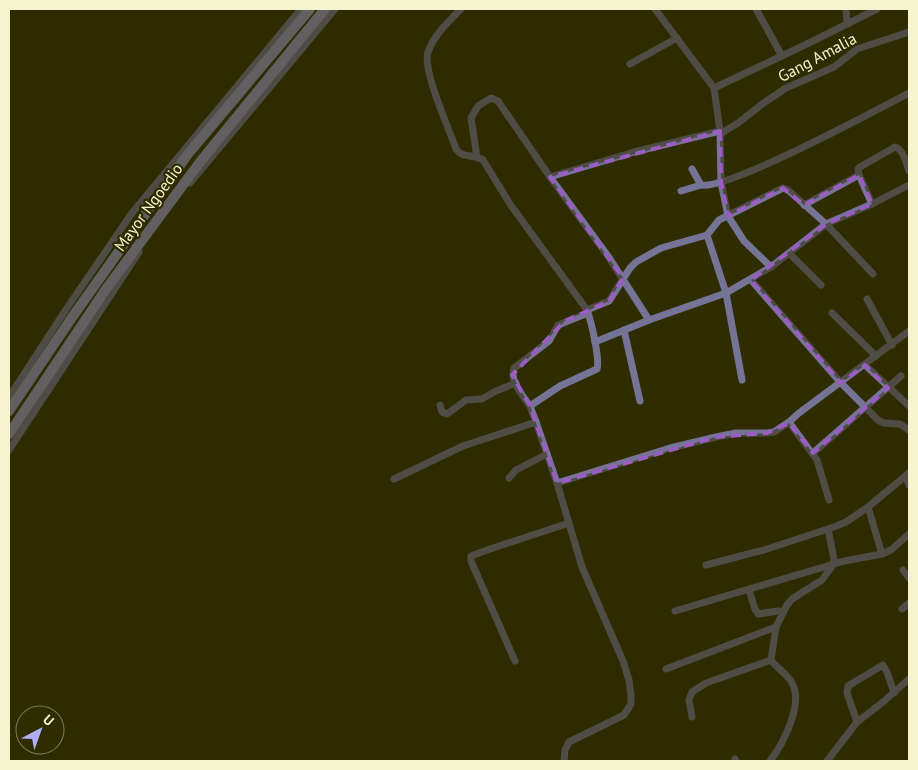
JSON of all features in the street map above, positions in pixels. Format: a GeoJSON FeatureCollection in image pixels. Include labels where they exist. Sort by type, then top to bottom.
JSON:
{"type":"FeatureCollection","features":[{"type":"Feature","properties":{"kind":"street"},"geometry":{"type":"LineString","coordinates":[[9,397],[132,213],[301,9]]}},
{"type":"Feature","properties":{"kind":"street","name":"Mayor Ngoedio"},"geometry":{"type":"LineString","coordinates":[[9,411],[73,316],[188,154],[310,9]]}},
{"type":"Feature","properties":{"kind":"street","name":"Mayor Ngoedio"},"geometry":{"type":"LineString","coordinates":[[9,434],[106,289],[200,162],[325,9]]}},
{"type":"Feature","properties":{"kind":"street"},"geometry":{"type":"LineString","coordinates":[[9,450],[157,227],[189,184],[335,9]]}},
{"type":"Feature","properties":{"kind":"street"},"geometry":{"type":"LineString","coordinates":[[461,9],[431,45],[427,53],[427,67],[456,148],[464,155],[478,157],[483,160],[510,204],[588,311],[598,365],[597,368],[560,386],[530,406]]}},
{"type":"Feature","properties":{"kind":"street"},"geometry":{"type":"LineString","coordinates":[[656,9],[714,88],[720,132],[721,182],[728,216],[744,241],[771,267]]}},
{"type":"Feature","properties":{"kind":"street"},"geometry":{"type":"LineString","coordinates":[[756,9],[782,56]]}},
{"type":"Feature","properties":{"kind":"street"},"geometry":{"type":"LineString","coordinates":[[846,9],[847,24]]}},
{"type":"Feature","properties":{"kind":"street"},"geometry":{"type":"LineString","coordinates":[[714,88],[877,9]]}},
{"type":"Feature","properties":{"kind":"street","name":"Gang Amalia"},"geometry":{"type":"LineString","coordinates":[[550,177],[634,152],[720,132],[738,123],[786,88],[834,67],[857,49],[909,32]]}},
{"type":"Feature","properties":{"kind":"street"},"geometry":{"type":"LineString","coordinates":[[630,64],[677,38]]}},
{"type":"Feature","properties":{"kind":"street"},"geometry":{"type":"LineString","coordinates":[[681,191],[701,185],[709,186],[762,166],[810,144],[909,93]]}},
{"type":"Feature","properties":{"kind":"street"},"geometry":{"type":"LineString","coordinates":[[478,157],[471,118],[478,106],[493,98],[498,101],[550,177],[608,256],[649,320]]}},
{"type":"Feature","properties":{"kind":"street"},"geometry":{"type":"LineString","coordinates":[[872,204],[859,175],[858,170],[860,167],[892,147],[898,148],[902,153],[909,171]]}},
{"type":"Feature","properties":{"kind":"street"},"geometry":{"type":"LineString","coordinates":[[692,169],[701,185]]}},
{"type":"Feature","properties":{"kind":"street"},"geometry":{"type":"LineString","coordinates":[[804,205],[859,175]]}},
{"type":"Feature","properties":{"kind":"street"},"geometry":{"type":"LineString","coordinates":[[594,342],[726,293],[751,280],[790,254],[826,224],[909,185]]}},
{"type":"Feature","properties":{"kind":"street"},"geometry":{"type":"LineString","coordinates":[[564,761],[565,750],[569,742],[624,715],[631,704],[629,680],[623,661],[582,566],[548,454],[530,406],[512,375],[514,368],[546,344],[558,325],[609,300],[622,278],[633,265],[650,253],[707,235],[718,222],[783,188],[788,190],[826,224],[873,274]]}},
{"type":"Feature","properties":{"kind":"street"},"geometry":{"type":"LineString","coordinates":[[707,235],[726,293],[742,380]]}},
{"type":"Feature","properties":{"kind":"street"},"geometry":{"type":"LineString","coordinates":[[790,254],[821,285]]}},
{"type":"Feature","properties":{"kind":"street"},"geometry":{"type":"LineString","coordinates":[[751,280],[841,383],[881,422],[900,424],[908,428]]}},
{"type":"Feature","properties":{"kind":"street"},"geometry":{"type":"LineString","coordinates":[[867,299],[892,345]]}},
{"type":"Feature","properties":{"kind":"street"},"geometry":{"type":"LineString","coordinates":[[832,313],[876,356]]}},
{"type":"Feature","properties":{"kind":"street"},"geometry":{"type":"LineString","coordinates":[[624,330],[640,401]]}},
{"type":"Feature","properties":{"kind":"street"},"geometry":{"type":"LineString","coordinates":[[557,483],[670,448],[716,437],[736,433],[768,434],[774,432],[909,331]]}},
{"type":"Feature","properties":{"kind":"street"},"geometry":{"type":"LineString","coordinates":[[865,365],[909,406]]}},
{"type":"Feature","properties":{"kind":"street"},"geometry":{"type":"LineString","coordinates":[[813,453],[902,376]]}},
{"type":"Feature","properties":{"kind":"street"},"geometry":{"type":"LineString","coordinates":[[440,405],[442,412],[447,414],[466,400],[482,399],[516,383]]}},
{"type":"Feature","properties":{"kind":"street"},"geometry":{"type":"LineString","coordinates":[[394,479],[463,446],[536,422]]}},
{"type":"Feature","properties":{"kind":"street"},"geometry":{"type":"LineString","coordinates":[[789,422],[817,460],[829,500]]}},
{"type":"Feature","properties":{"kind":"street"},"geometry":{"type":"LineString","coordinates":[[509,478],[516,470],[548,454]]}},
{"type":"Feature","properties":{"kind":"street"},"geometry":{"type":"LineString","coordinates":[[706,565],[764,550],[846,522],[868,507],[907,475],[909,485]]}},
{"type":"Feature","properties":{"kind":"street"},"geometry":{"type":"LineString","coordinates":[[868,507],[882,554]]}},
{"type":"Feature","properties":{"kind":"street"},"geometry":{"type":"LineString","coordinates":[[515,661],[471,560],[471,556],[569,522]]}},
{"type":"Feature","properties":{"kind":"street"},"geometry":{"type":"LineString","coordinates":[[771,660],[776,628],[792,598],[822,580],[833,564],[834,559],[828,529]]}},
{"type":"Feature","properties":{"kind":"street"},"geometry":{"type":"LineString","coordinates":[[675,611],[833,564],[882,554],[891,550],[909,534]]}},
{"type":"Feature","properties":{"kind":"street"},"geometry":{"type":"LineString","coordinates":[[903,570],[909,578]]}},
{"type":"Feature","properties":{"kind":"street"},"geometry":{"type":"LineString","coordinates":[[749,590],[754,609],[758,614],[783,612]]}},
{"type":"Feature","properties":{"kind":"street"},"geometry":{"type":"LineString","coordinates":[[902,609],[909,602]]}},
{"type":"Feature","properties":{"kind":"street"},"geometry":{"type":"LineString","coordinates":[[666,669],[776,628]]}},
{"type":"Feature","properties":{"kind":"street"},"geometry":{"type":"LineString","coordinates":[[692,717],[689,700],[692,692],[706,683],[771,660]]}},
{"type":"Feature","properties":{"kind":"street"},"geometry":{"type":"LineString","coordinates":[[770,761],[787,733],[795,702],[793,684],[788,676],[771,660]]}},
{"type":"Feature","properties":{"kind":"street"},"geometry":{"type":"LineString","coordinates":[[857,722],[847,693],[848,686],[883,665],[894,693]]}},
{"type":"Feature","properties":{"kind":"street"},"geometry":{"type":"LineString","coordinates":[[827,761],[857,722],[909,679]]}},
{"type":"Feature","properties":{"kind":"highlighted area"},"geometry":{"type":"Polygon","coordinates":[[[720,131],[721,182],[728,216],[783,188],[804,205],[859,175],[872,204],[826,224],[751,280],[841,383],[865,365],[888,388],[813,453],[789,423],[767,433],[716,437],[557,483],[530,406],[512,375],[565,321],[609,301],[623,278],[550,177],[720,131]]]}}]}
